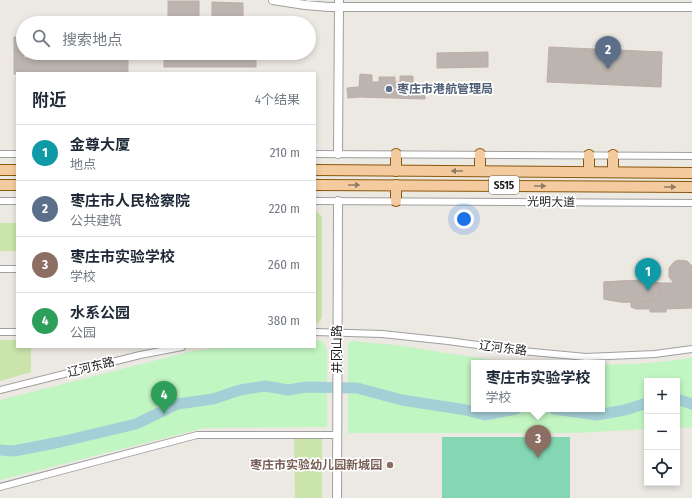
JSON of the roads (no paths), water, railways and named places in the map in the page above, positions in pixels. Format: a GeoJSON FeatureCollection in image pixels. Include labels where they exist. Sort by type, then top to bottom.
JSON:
{"type":"FeatureCollection","features":[{"type":"Feature","properties":{"kind":"main road"},"geometry":{"type":"LineString","coordinates":[[396,154],[396,171]]}},
{"type":"Feature","properties":{"kind":"main road"},"geometry":{"type":"LineString","coordinates":[[480,154],[480,171]]}},
{"type":"Feature","properties":{"kind":"main road"},"geometry":{"type":"LineString","coordinates":[[589,155],[589,172]]}},
{"type":"Feature","properties":{"kind":"main road"},"geometry":{"type":"LineString","coordinates":[[613,155],[613,172]]}},
{"type":"Feature","properties":{"kind":"main road"},"geometry":{"type":"LineString","coordinates":[[0,170],[16,170]]}},
{"type":"Feature","properties":{"kind":"main road","name":"S515"},"geometry":{"type":"LineString","coordinates":[[316,170],[692,173]]}},
{"type":"Feature","properties":{"kind":"main road","name":"光明大道"},"geometry":{"type":"LineString","coordinates":[[316,184],[692,187]]}},
{"type":"Feature","properties":{"kind":"main road"},"geometry":{"type":"LineString","coordinates":[[0,185],[16,185]]}},
{"type":"Feature","properties":{"kind":"main road"},"geometry":{"type":"LineString","coordinates":[[396,185],[396,201]]}},
{"type":"Feature","properties":{"kind":"street"},"geometry":{"type":"LineString","coordinates":[[274,0],[305,5],[339,3],[692,7]]}},
{"type":"Feature","properties":{"kind":"street"},"geometry":{"type":"LineString","coordinates":[[338,154],[339,3]]}},
{"type":"Feature","properties":{"kind":"street"},"geometry":{"type":"LineString","coordinates":[[0,154],[16,154]]}},
{"type":"Feature","properties":{"kind":"street"},"geometry":{"type":"LineString","coordinates":[[316,154],[692,156]]}},
{"type":"Feature","properties":{"kind":"street"},"geometry":{"type":"LineString","coordinates":[[0,201],[16,201]]}},
{"type":"Feature","properties":{"kind":"street","name":"光明大道"},"geometry":{"type":"LineString","coordinates":[[316,201],[692,204]]}},
{"type":"Feature","properties":{"kind":"street","name":"井冈山路"},"geometry":{"type":"LineString","coordinates":[[337,498],[338,201]]}},
{"type":"Feature","properties":{"kind":"street"},"geometry":{"type":"LineString","coordinates":[[0,269],[16,269]]}},
{"type":"Feature","properties":{"kind":"street"},"geometry":{"type":"LineString","coordinates":[[0,332],[16,332]]}},
{"type":"Feature","properties":{"kind":"street","name":"辽河东路"},"geometry":{"type":"LineString","coordinates":[[316,332],[382,334],[522,351],[586,357],[655,354],[692,349]]}},
{"type":"Feature","properties":{"kind":"street","name":"辽河东路"},"geometry":{"type":"LineString","coordinates":[[0,390],[140,355],[177,348]]}},
{"type":"Feature","properties":{"kind":"street"},"geometry":{"type":"LineString","coordinates":[[0,487],[197,435],[337,435]]}},
{"type":"Feature","properties":{"kind":"waterway"},"geometry":{"type":"LineString","coordinates":[[0,450],[14,451],[136,424],[177,404],[213,399],[240,390],[265,386],[288,390],[306,387],[357,388],[402,400],[471,411]]}},
{"type":"Feature","properties":{"kind":"waterway"},"geometry":{"type":"LineString","coordinates":[[680,400],[692,404]]}},
{"type":"Feature","properties":{"kind":"waterway"},"geometry":{"type":"LineString","coordinates":[[576,412],[597,415],[625,410],[644,404]]}},
{"type":"Feature","properties":{"kind":"waterway"},"geometry":{"type":"LineString","coordinates":[[474,412],[485,415],[500,412]]}},
{"type":"Feature","properties":{"kind":"place","name":"枣庄市人民检察院"},"geometry":{"type":"Point","coordinates":[608,69]}},
{"type":"Feature","properties":{"kind":"place","name":"枣庄市港航管理局"},"geometry":{"type":"Point","coordinates":[389,89]}},
{"type":"Feature","properties":{"kind":"place","name":"金尊大厦"},"geometry":{"type":"Point","coordinates":[648,291]}},
{"type":"Feature","properties":{"kind":"place","name":"水系公园"},"geometry":{"type":"Point","coordinates":[164,414]}},
{"type":"Feature","properties":{"kind":"place","name":"枣庄市实验学校"},"geometry":{"type":"Point","coordinates":[538,458]}},
{"type":"Feature","properties":{"kind":"place","name":"枣庄市实验幼儿园新城园"},"geometry":{"type":"Point","coordinates":[390,465]}}]}
